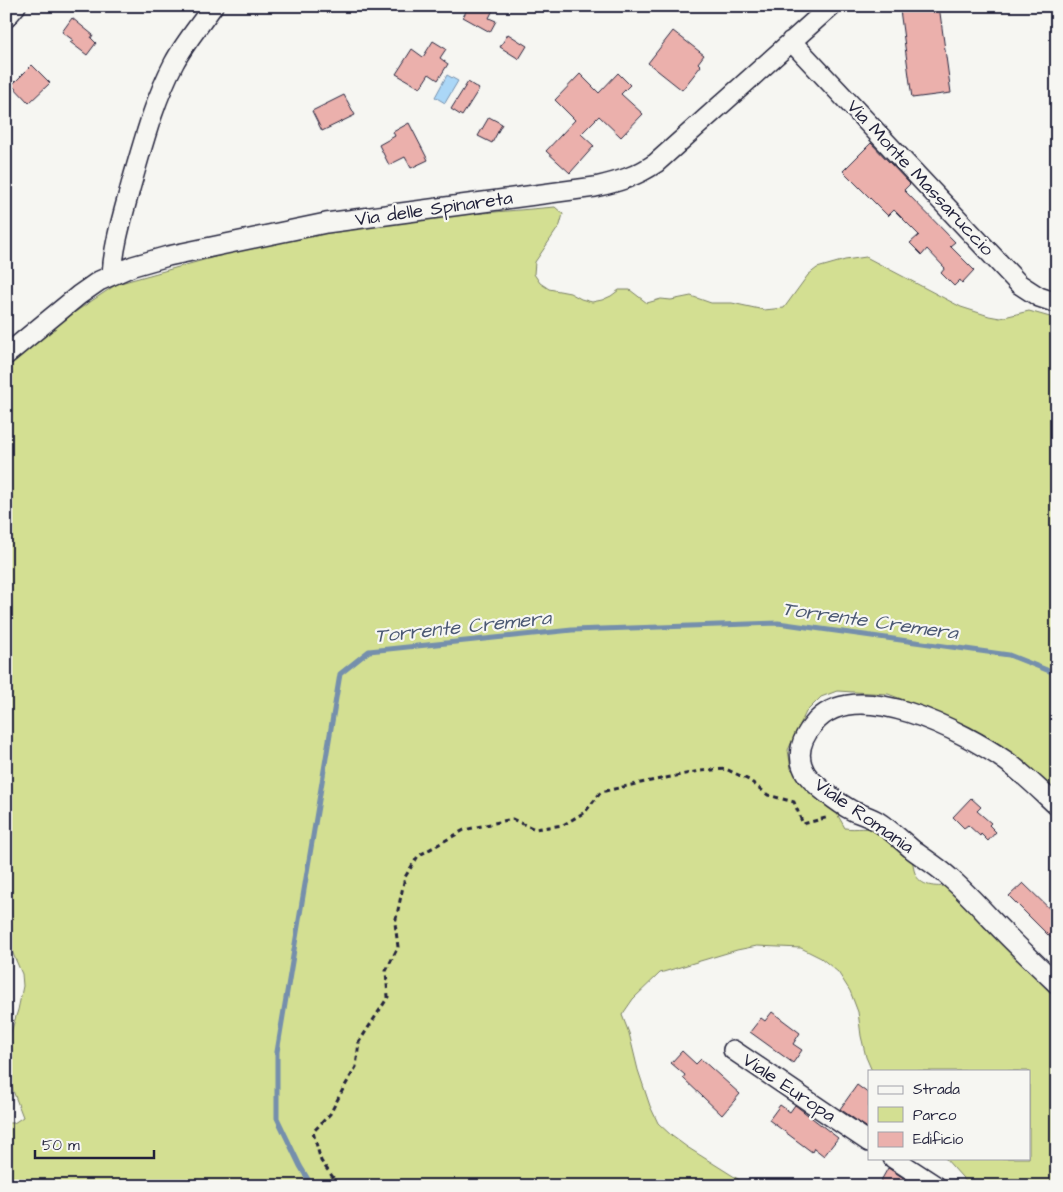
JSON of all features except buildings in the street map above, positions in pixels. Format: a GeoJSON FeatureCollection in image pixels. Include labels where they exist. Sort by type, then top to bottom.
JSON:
{"type":"FeatureCollection","features":[{"type":"Feature","properties":{"kind":"street"},"geometry":{"type":"LineString","coordinates":[[6,18],[16,6]]}},
{"type":"Feature","properties":{"kind":"street"},"geometry":{"type":"LineString","coordinates":[[112,274],[118,231],[154,109],[175,62],[187,42],[214,6]]}},
{"type":"Feature","properties":{"kind":"street","name":"Via delle Spinareta"},"geometry":{"type":"LineString","coordinates":[[6,355],[99,281],[133,266],[168,256],[326,223],[595,187],[619,182],[642,172],[656,162],[830,6]]}},
{"type":"Feature","properties":{"kind":"street","name":"Via Monte Massaruccio"},"geometry":{"type":"LineString","coordinates":[[791,42],[1019,284],[1040,297],[1057,303]]}},
{"type":"Feature","properties":{"kind":"street","name":"Viale Romania"},"geometry":{"type":"LineString","coordinates":[[1057,806],[1013,766],[986,749],[964,736],[905,711],[860,704],[839,707],[821,716],[807,733],[802,744],[801,762],[807,776],[852,810],[877,821],[948,876],[1057,984]]}},
{"type":"Feature","properties":{"kind":"street","name":"Viale Europa"},"geometry":{"type":"LineString","coordinates":[[733,1050],[868,1141]]}},
{"type":"Feature","properties":{"kind":"street"},"geometry":{"type":"LineString","coordinates":[[896,1160],[936,1186]]}},
{"type":"Feature","properties":{"kind":"path"},"geometry":{"type":"LineString","coordinates":[[333,1186],[335,1180],[320,1161],[313,1132],[330,1114],[356,1067],[359,1042],[388,996],[386,971],[398,947],[395,923],[405,877],[418,856],[464,830],[512,819],[535,829],[563,825],[585,812],[601,792],[700,771],[726,769],[749,780],[768,795],[794,802],[803,824],[852,810]]}},
{"type":"Feature","properties":{"kind":"green space"},"geometry":{"type":"Polygon","coordinates":[[[555,207],[563,214],[560,225],[535,262],[534,274],[540,283],[549,289],[570,293],[592,302],[611,296],[619,290],[630,290],[647,303],[661,299],[671,300],[691,296],[711,303],[732,303],[764,310],[784,308],[808,275],[817,268],[845,260],[866,257],[961,307],[1000,318],[1029,311],[1050,317],[1057,323],[1057,798],[1018,759],[936,712],[888,694],[837,691],[821,697],[806,712],[788,750],[791,769],[836,812],[845,828],[873,830],[890,841],[910,858],[917,878],[924,884],[948,886],[1057,991],[1057,1186],[970,1186],[947,1160],[1030,1160],[1030,1070],[872,1070],[861,1036],[858,1012],[850,991],[838,972],[821,958],[801,948],[757,946],[737,950],[660,973],[633,999],[622,1015],[650,1106],[658,1123],[687,1147],[749,1186],[6,1186],[6,1123],[14,1123],[23,1117],[6,1068],[6,1048],[18,1010],[23,986],[22,974],[6,938],[6,363],[75,312],[117,284],[229,253],[363,223],[555,207]]]}},
{"type":"Feature","properties":{"kind":"water"},"geometry":{"type":"Polygon","coordinates":[[[447,75],[458,81],[445,103],[435,97],[447,75]]]}},
{"type":"Feature","properties":{"kind":"waterway","name":"Torrente Cremera"},"geometry":{"type":"LineString","coordinates":[[312,1186],[300,1166],[277,1118],[277,1052],[340,674],[369,651],[572,630],[778,623],[1009,655],[1057,674]]}}]}
